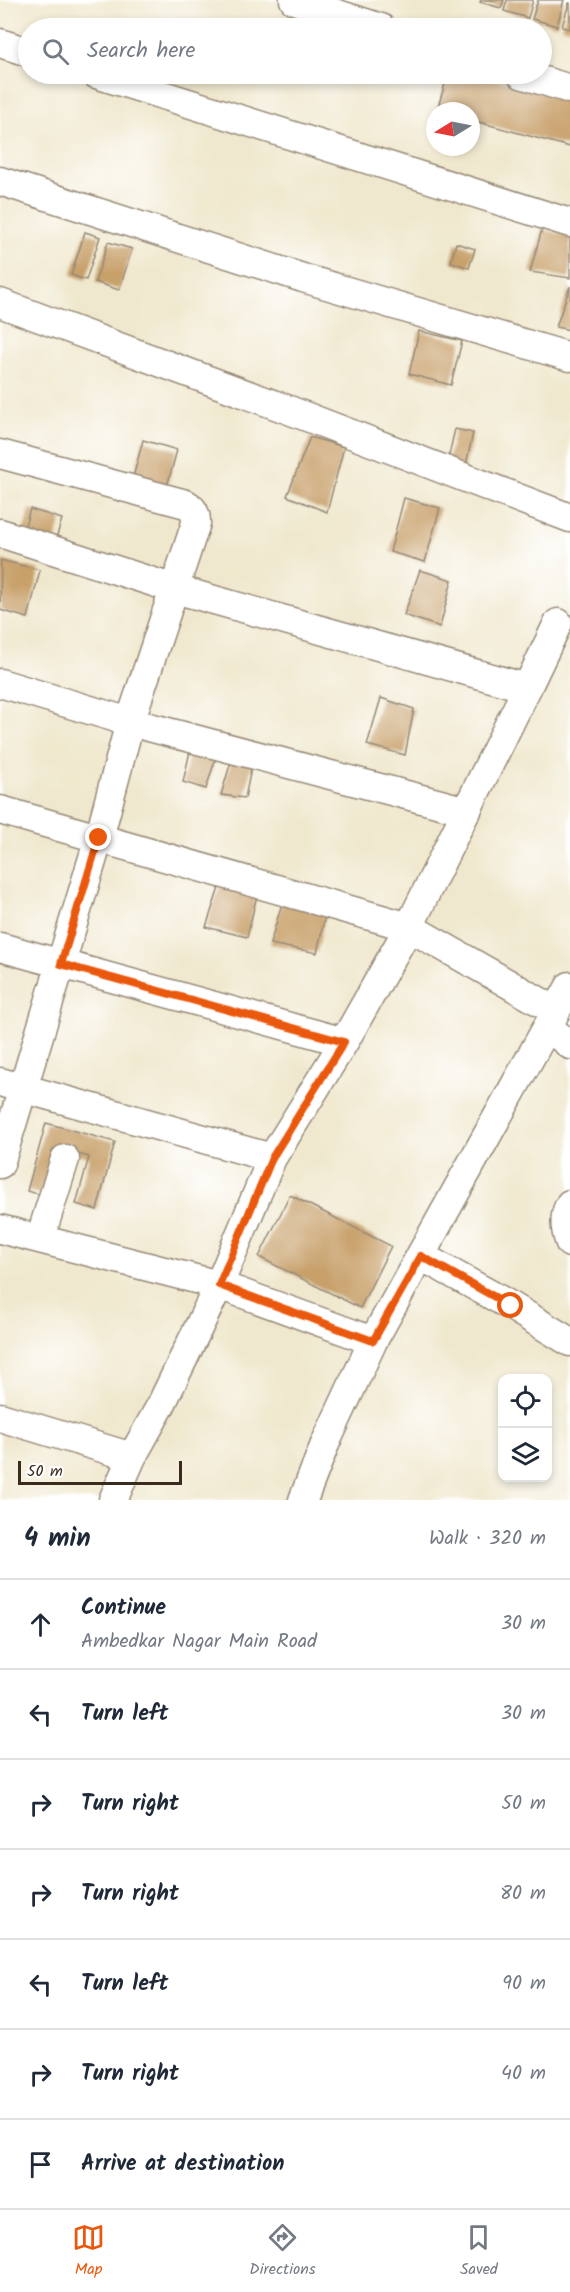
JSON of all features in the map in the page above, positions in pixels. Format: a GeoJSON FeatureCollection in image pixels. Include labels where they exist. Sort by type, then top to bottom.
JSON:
{"type":"FeatureCollection","features":[{"type":"Feature","properties":{"kind":"street"},"geometry":{"type":"LineString","coordinates":[[294,0],[350,18]]}},
{"type":"Feature","properties":{"kind":"street"},"geometry":{"type":"LineString","coordinates":[[0,43],[18,49]]}},
{"type":"Feature","properties":{"kind":"street"},"geometry":{"type":"LineString","coordinates":[[552,83],[570,89]]}},
{"type":"Feature","properties":{"kind":"street"},"geometry":{"type":"LineString","coordinates":[[128,84],[570,223]]}},
{"type":"Feature","properties":{"kind":"street"},"geometry":{"type":"LineString","coordinates":[[0,182],[303,278],[570,357]]}},
{"type":"Feature","properties":{"kind":"street"},"geometry":{"type":"LineString","coordinates":[[0,303],[300,414],[570,518]]}},
{"type":"Feature","properties":{"kind":"street"},"geometry":{"type":"LineString","coordinates":[[0,454],[186,504],[192,507],[196,523],[130,722],[99,838],[61,964],[11,1085],[0,1164]]}},
{"type":"Feature","properties":{"kind":"street"},"geometry":{"type":"LineString","coordinates":[[0,533],[175,589],[527,688]]}},
{"type":"Feature","properties":{"kind":"street"},"geometry":{"type":"LineString","coordinates":[[113,1500],[132,1456],[161,1405],[219,1285],[272,1158],[344,1042],[409,927],[558,623]]}},
{"type":"Feature","properties":{"kind":"street"},"geometry":{"type":"LineString","coordinates":[[0,683],[130,722],[467,811]]}},
{"type":"Feature","properties":{"kind":"street"},"geometry":{"type":"LineString","coordinates":[[0,810],[409,927],[558,1008],[570,1045]]}},
{"type":"Feature","properties":{"kind":"street"},"geometry":{"type":"LineString","coordinates":[[0,947],[344,1042]]}},
{"type":"Feature","properties":{"kind":"street"},"geometry":{"type":"LineString","coordinates":[[306,1498],[373,1341],[558,1008]]}},
{"type":"Feature","properties":{"kind":"street"},"geometry":{"type":"LineString","coordinates":[[11,1085],[272,1158]]}},
{"type":"Feature","properties":{"kind":"street"},"geometry":{"type":"LineString","coordinates":[[40,1239],[65,1159]]}},
{"type":"Feature","properties":{"kind":"street"},"geometry":{"type":"LineString","coordinates":[[570,1204],[566,1211],[566,1231],[570,1243]]}},
{"type":"Feature","properties":{"kind":"street"},"geometry":{"type":"LineString","coordinates":[[0,1229],[219,1285],[373,1341]]}},
{"type":"Feature","properties":{"kind":"street"},"geometry":{"type":"LineString","coordinates":[[421,1256],[570,1342]]}},
{"type":"Feature","properties":{"kind":"street"},"geometry":{"type":"LineString","coordinates":[[0,1417],[132,1456]]}},
{"type":"Feature","properties":{"kind":"building"},"geometry":{"type":"Polygon","coordinates":[[[481,0],[504,0],[501,8],[480,2],[481,0]]]}},
{"type":"Feature","properties":{"kind":"building"},"geometry":{"type":"Polygon","coordinates":[[[507,0],[533,0],[528,18],[504,11],[507,0]]]}},
{"type":"Feature","properties":{"kind":"building"},"geometry":{"type":"Polygon","coordinates":[[[538,0],[564,0],[557,26],[552,25],[552,18],[532,18],[538,0]]]}},
{"type":"Feature","properties":{"kind":"building"},"geometry":{"type":"Polygon","coordinates":[[[570,3],[570,29],[562,27],[570,3]]]}},
{"type":"Feature","properties":{"kind":"building"},"geometry":{"type":"Polygon","coordinates":[[[445,84],[515,84],[570,100],[570,147],[480,122],[480,102],[439,102],[445,84]]]}},
{"type":"Feature","properties":{"kind":"building"},"geometry":{"type":"Polygon","coordinates":[[[542,229],[570,236],[570,278],[530,272],[542,229]]]}},
{"type":"Feature","properties":{"kind":"building"},"geometry":{"type":"Polygon","coordinates":[[[85,232],[100,237],[86,280],[71,275],[85,232]]]}},
{"type":"Feature","properties":{"kind":"building"},"geometry":{"type":"Polygon","coordinates":[[[108,242],[132,249],[119,290],[95,282],[108,242]]]}},
{"type":"Feature","properties":{"kind":"building"},"geometry":{"type":"Polygon","coordinates":[[[456,243],[475,249],[469,268],[451,262],[456,243]]]}},
{"type":"Feature","properties":{"kind":"building"},"geometry":{"type":"Polygon","coordinates":[[[570,286],[570,330],[556,327],[570,286]]]}},
{"type":"Feature","properties":{"kind":"building"},"geometry":{"type":"Polygon","coordinates":[[[419,331],[462,341],[451,385],[409,374],[419,331]]]}},
{"type":"Feature","properties":{"kind":"building"},"geometry":{"type":"Polygon","coordinates":[[[455,429],[473,433],[465,469],[447,464],[455,429]]]}},
{"type":"Feature","properties":{"kind":"building"},"geometry":{"type":"Polygon","coordinates":[[[310,437],[344,447],[327,512],[287,496],[310,437]]]}},
{"type":"Feature","properties":{"kind":"building"},"geometry":{"type":"Polygon","coordinates":[[[143,440],[177,450],[165,494],[131,485],[143,440]]]}},
{"type":"Feature","properties":{"kind":"building"},"geometry":{"type":"Polygon","coordinates":[[[404,498],[440,508],[425,562],[390,552],[404,498]]]}},
{"type":"Feature","properties":{"kind":"building"},"geometry":{"type":"Polygon","coordinates":[[[30,509],[62,519],[54,545],[22,535],[30,509]]]}},
{"type":"Feature","properties":{"kind":"building"},"geometry":{"type":"Polygon","coordinates":[[[1,560],[40,570],[28,618],[0,610],[1,560]]]}},
{"type":"Feature","properties":{"kind":"building"},"geometry":{"type":"Polygon","coordinates":[[[420,570],[452,580],[440,627],[404,615],[420,570]]]}},
{"type":"Feature","properties":{"kind":"building"},"geometry":{"type":"Polygon","coordinates":[[[381,698],[414,709],[405,755],[367,745],[381,698]]]}},
{"type":"Feature","properties":{"kind":"building"},"geometry":{"type":"Polygon","coordinates":[[[191,747],[217,754],[206,789],[183,782],[191,747]]]}},
{"type":"Feature","properties":{"kind":"building"},"geometry":{"type":"Polygon","coordinates":[[[232,758],[252,764],[245,798],[221,795],[232,758]]]}},
{"type":"Feature","properties":{"kind":"building"},"geometry":{"type":"Polygon","coordinates":[[[221,882],[258,891],[247,937],[206,927],[221,882]]]}},
{"type":"Feature","properties":{"kind":"building"},"geometry":{"type":"Polygon","coordinates":[[[283,900],[326,912],[317,953],[270,944],[283,900]]]}},
{"type":"Feature","properties":{"kind":"building"},"geometry":{"type":"Polygon","coordinates":[[[46,1123],[115,1142],[97,1210],[76,1204],[89,1157],[63,1150],[50,1197],[27,1191],[46,1123]]]}},
{"type":"Feature","properties":{"kind":"building"},"geometry":{"type":"Polygon","coordinates":[[[290,1195],[391,1246],[360,1308],[259,1257],[290,1195]]]}},
{"type":"Feature","properties":{"kind":"route"},"geometry":{"type":"LineString","coordinates":[[99,838],[61,964],[344,1042],[272,1158],[219,1285],[373,1341],[421,1256],[511,1306]]}}]}
